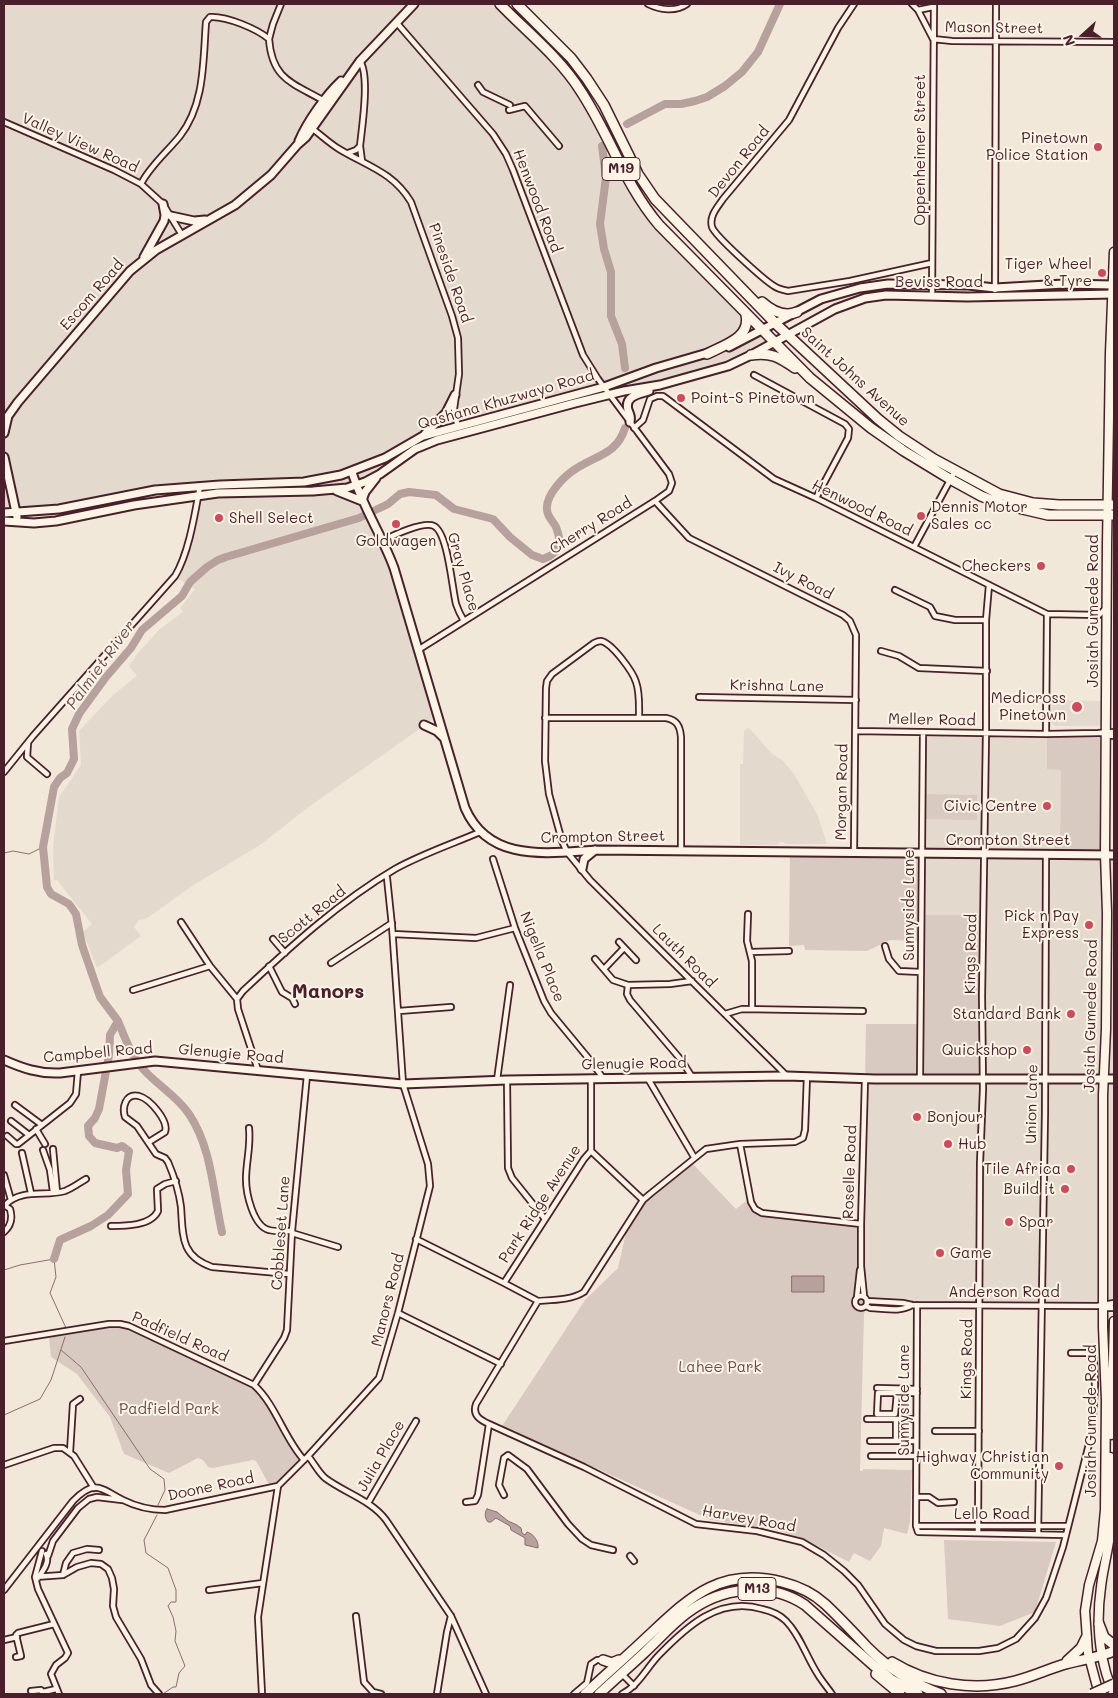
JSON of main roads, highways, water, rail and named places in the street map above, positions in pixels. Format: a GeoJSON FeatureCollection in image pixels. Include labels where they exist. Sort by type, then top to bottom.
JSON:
{"type":"FeatureCollection","features":[{"type":"Feature","properties":{"kind":"highway","name":"M19"},"geometry":{"type":"LineString","coordinates":[[500,4],[559,64],[580,89],[629,184],[650,215],[746,314]]}},
{"type":"Feature","properties":{"kind":"highway","name":"M19"},"geometry":{"type":"LineString","coordinates":[[517,4],[571,58],[587,79],[604,104],[638,174],[655,199],[726,271]]}},
{"type":"Feature","properties":{"kind":"highway","name":"Saint Johns Avenue"},"geometry":{"type":"LineString","coordinates":[[726,271],[776,324],[878,419],[952,475],[986,498],[1015,508],[1048,515],[1111,516]]}},
{"type":"Feature","properties":{"kind":"highway"},"geometry":{"type":"LineString","coordinates":[[726,271],[772,310],[788,314],[797,312]]}},
{"type":"Feature","properties":{"kind":"highway","name":"Saint Johns Avenue"},"geometry":{"type":"LineString","coordinates":[[746,314],[810,378],[880,435],[952,475],[1021,501],[1059,505],[1111,505]]}},
{"type":"Feature","properties":{"kind":"highway"},"geometry":{"type":"LineString","coordinates":[[707,354],[740,337],[746,327],[746,314]]}},
{"type":"Feature","properties":{"kind":"highway"},"geometry":{"type":"LineString","coordinates":[[752,355],[776,356],[810,378]]}},
{"type":"Feature","properties":{"kind":"highway","name":"M13"},"geometry":{"type":"LineString","coordinates":[[585,1694],[693,1596],[721,1583],[750,1578],[775,1580],[805,1591],[822,1601],[877,1656],[905,1677],[941,1694]]}},
{"type":"Feature","properties":{"kind":"highway","name":"M13"},"geometry":{"type":"LineString","coordinates":[[599,1694],[686,1614],[710,1600],[736,1591],[756,1589],[776,1592],[795,1598],[812,1610],[838,1636],[892,1680],[918,1694]]}},
{"type":"Feature","properties":{"kind":"highway"},"geometry":{"type":"LineString","coordinates":[[1099,1624],[1104,1637],[1114,1645]]}},
{"type":"Feature","properties":{"kind":"highway"},"geometry":{"type":"LineString","coordinates":[[838,1636],[880,1678],[900,1694]]}},
{"type":"Feature","properties":{"kind":"highway"},"geometry":{"type":"LineString","coordinates":[[1056,1667],[1073,1658],[1086,1638]]}},
{"type":"Feature","properties":{"kind":"highway"},"geometry":{"type":"LineString","coordinates":[[865,1644],[896,1664],[916,1674],[951,1684],[972,1686],[1013,1682],[1114,1650]]}},
{"type":"Feature","properties":{"kind":"highway"},"geometry":{"type":"LineString","coordinates":[[605,1675],[606,1667],[603,1660],[614,1662],[627,1655]]}},
{"type":"Feature","properties":{"kind":"highway"},"geometry":{"type":"LineString","coordinates":[[1092,1694],[1114,1684]]}},
{"type":"Feature","properties":{"kind":"main road","name":"Josiah Gumede Road"},"geometry":{"type":"LineString","coordinates":[[1100,1694],[1089,1657],[1086,1638],[1086,1600],[1103,1532],[1106,1510],[1106,1400],[1101,1306],[1103,1080],[1106,1029],[1107,913],[1105,854],[1108,734],[1108,605],[1114,252]]}},
{"type":"Feature","properties":{"kind":"main road","name":"Josiah Gumede Road"},"geometry":{"type":"LineString","coordinates":[[1114,1321],[1110,1458],[1111,1522],[1101,1587],[1099,1624],[1102,1655],[1114,1694]]}},
{"type":"Feature","properties":{"kind":"waterway","name":"Palmiet River"},"geometry":{"type":"LineString","coordinates":[[627,124],[665,104],[681,104],[695,101],[707,97],[725,86],[742,72],[758,52],[780,4]]}},
{"type":"Feature","properties":{"kind":"waterway","name":"Palmiet River"},"geometry":{"type":"LineString","coordinates":[[602,146],[606,177],[600,224],[604,249],[611,272],[611,316],[622,344],[625,368]]}},
{"type":"Feature","properties":{"kind":"waterway","name":"Palmiet River"},"geometry":{"type":"LineString","coordinates":[[54,1259],[60,1240],[91,1226],[108,1215],[128,1194],[126,1170],[129,1151],[122,1146],[117,1148],[95,1143],[89,1136],[88,1126],[95,1118],[99,1109],[109,1055],[110,1035],[118,1021],[100,997],[82,945],[76,914],[69,904],[51,894],[47,887],[43,847],[54,787],[60,778],[67,773],[74,759],[72,729],[79,714],[106,677],[131,648],[142,630],[182,596],[190,582],[207,567],[226,557],[359,518],[388,504],[400,494],[409,492],[436,495],[454,509],[493,519],[510,537],[532,555],[543,559],[550,556],[555,552],[560,542],[556,527],[549,517],[547,510],[547,504],[552,492],[572,471],[612,449],[625,428]]}},
{"type":"Feature","properties":{"kind":"waterway"},"geometry":{"type":"LineString","coordinates":[[4,853],[13,851],[29,854],[43,847]]}},
{"type":"Feature","properties":{"kind":"waterway","name":"Palmiet River"},"geometry":{"type":"LineString","coordinates":[[118,1021],[139,1064],[173,1096],[189,1114],[197,1127],[211,1171],[222,1232]]}},
{"type":"Feature","properties":{"kind":"waterway","name":"Palmiet River"},"geometry":{"type":"LineString","coordinates":[[4,1270],[54,1259],[56,1277],[50,1293],[66,1328]]}},
{"type":"Feature","properties":{"kind":"waterway","name":"Palmiet River"},"geometry":{"type":"LineString","coordinates":[[4,1415],[40,1399],[51,1380],[65,1337]]}},
{"type":"Feature","properties":{"kind":"waterway"},"geometry":{"type":"LineString","coordinates":[[61,1350],[81,1367],[150,1469],[164,1479],[165,1490],[158,1505]]}},
{"type":"Feature","properties":{"kind":"waterway"},"geometry":{"type":"LineString","coordinates":[[157,1515],[144,1540],[146,1553],[168,1568],[176,1590],[176,1602],[171,1602],[168,1606],[176,1631],[175,1641],[185,1666],[179,1673],[176,1687],[163,1694]]}},
{"type":"Feature","properties":{"kind":"place","name":"Pinetown Police Station"},"geometry":{"type":"Point","coordinates":[1098,147]}},
{"type":"Feature","properties":{"kind":"place","name":"Tiger Wheel & Tyre"},"geometry":{"type":"Point","coordinates":[1102,273]}},
{"type":"Feature","properties":{"kind":"place","name":"Point-S Pinetown"},"geometry":{"type":"Point","coordinates":[681,398]}},
{"type":"Feature","properties":{"kind":"place","name":"Dennis Motor Sales cc"},"geometry":{"type":"Point","coordinates":[921,516]}},
{"type":"Feature","properties":{"kind":"place","name":"Shell Select"},"geometry":{"type":"Point","coordinates":[219,518]}},
{"type":"Feature","properties":{"kind":"place","name":"Goldwagen"},"geometry":{"type":"Point","coordinates":[396,524]}},
{"type":"Feature","properties":{"kind":"place","name":"Checkers"},"geometry":{"type":"Point","coordinates":[1041,566]}},
{"type":"Feature","properties":{"kind":"place","name":"Medicross Pinetown"},"geometry":{"type":"Point","coordinates":[1077,707]}},
{"type":"Feature","properties":{"kind":"place","name":"Civic Centre"},"geometry":{"type":"Point","coordinates":[1047,806]}},
{"type":"Feature","properties":{"kind":"place","name":"Pick n Pay Express"},"geometry":{"type":"Point","coordinates":[1089,925]}},
{"type":"Feature","properties":{"kind":"place","name":"Standard Bank"},"geometry":{"type":"Point","coordinates":[1071,1014]}},
{"type":"Feature","properties":{"kind":"place","name":"Quickshop"},"geometry":{"type":"Point","coordinates":[1027,1050]}},
{"type":"Feature","properties":{"kind":"place","name":"Bonjour"},"geometry":{"type":"Point","coordinates":[917,1117]}},
{"type":"Feature","properties":{"kind":"place","name":"Hub"},"geometry":{"type":"Point","coordinates":[948,1144]}},
{"type":"Feature","properties":{"kind":"place","name":"Tile Africa"},"geometry":{"type":"Point","coordinates":[1071,1169]}},
{"type":"Feature","properties":{"kind":"place","name":"Build it"},"geometry":{"type":"Point","coordinates":[1065,1189]}},
{"type":"Feature","properties":{"kind":"place","name":"Spar"},"geometry":{"type":"Point","coordinates":[1009,1222]}},
{"type":"Feature","properties":{"kind":"place","name":"Game"},"geometry":{"type":"Point","coordinates":[940,1253]}},
{"type":"Feature","properties":{"kind":"place","name":"Highway Christian Community"},"geometry":{"type":"Point","coordinates":[1059,1466]}},
{"type":"Feature","properties":{"kind":"district","name":"Manors"},"geometry":{"type":"Point","coordinates":[328,992]}},
{"type":"Feature","properties":{"kind":"park label","name":"Lahee Park"},"geometry":{"type":"Point","coordinates":[720,1367]}},
{"type":"Feature","properties":{"kind":"park label","name":"Padfield Park"},"geometry":{"type":"Point","coordinates":[169,1409]}}]}
